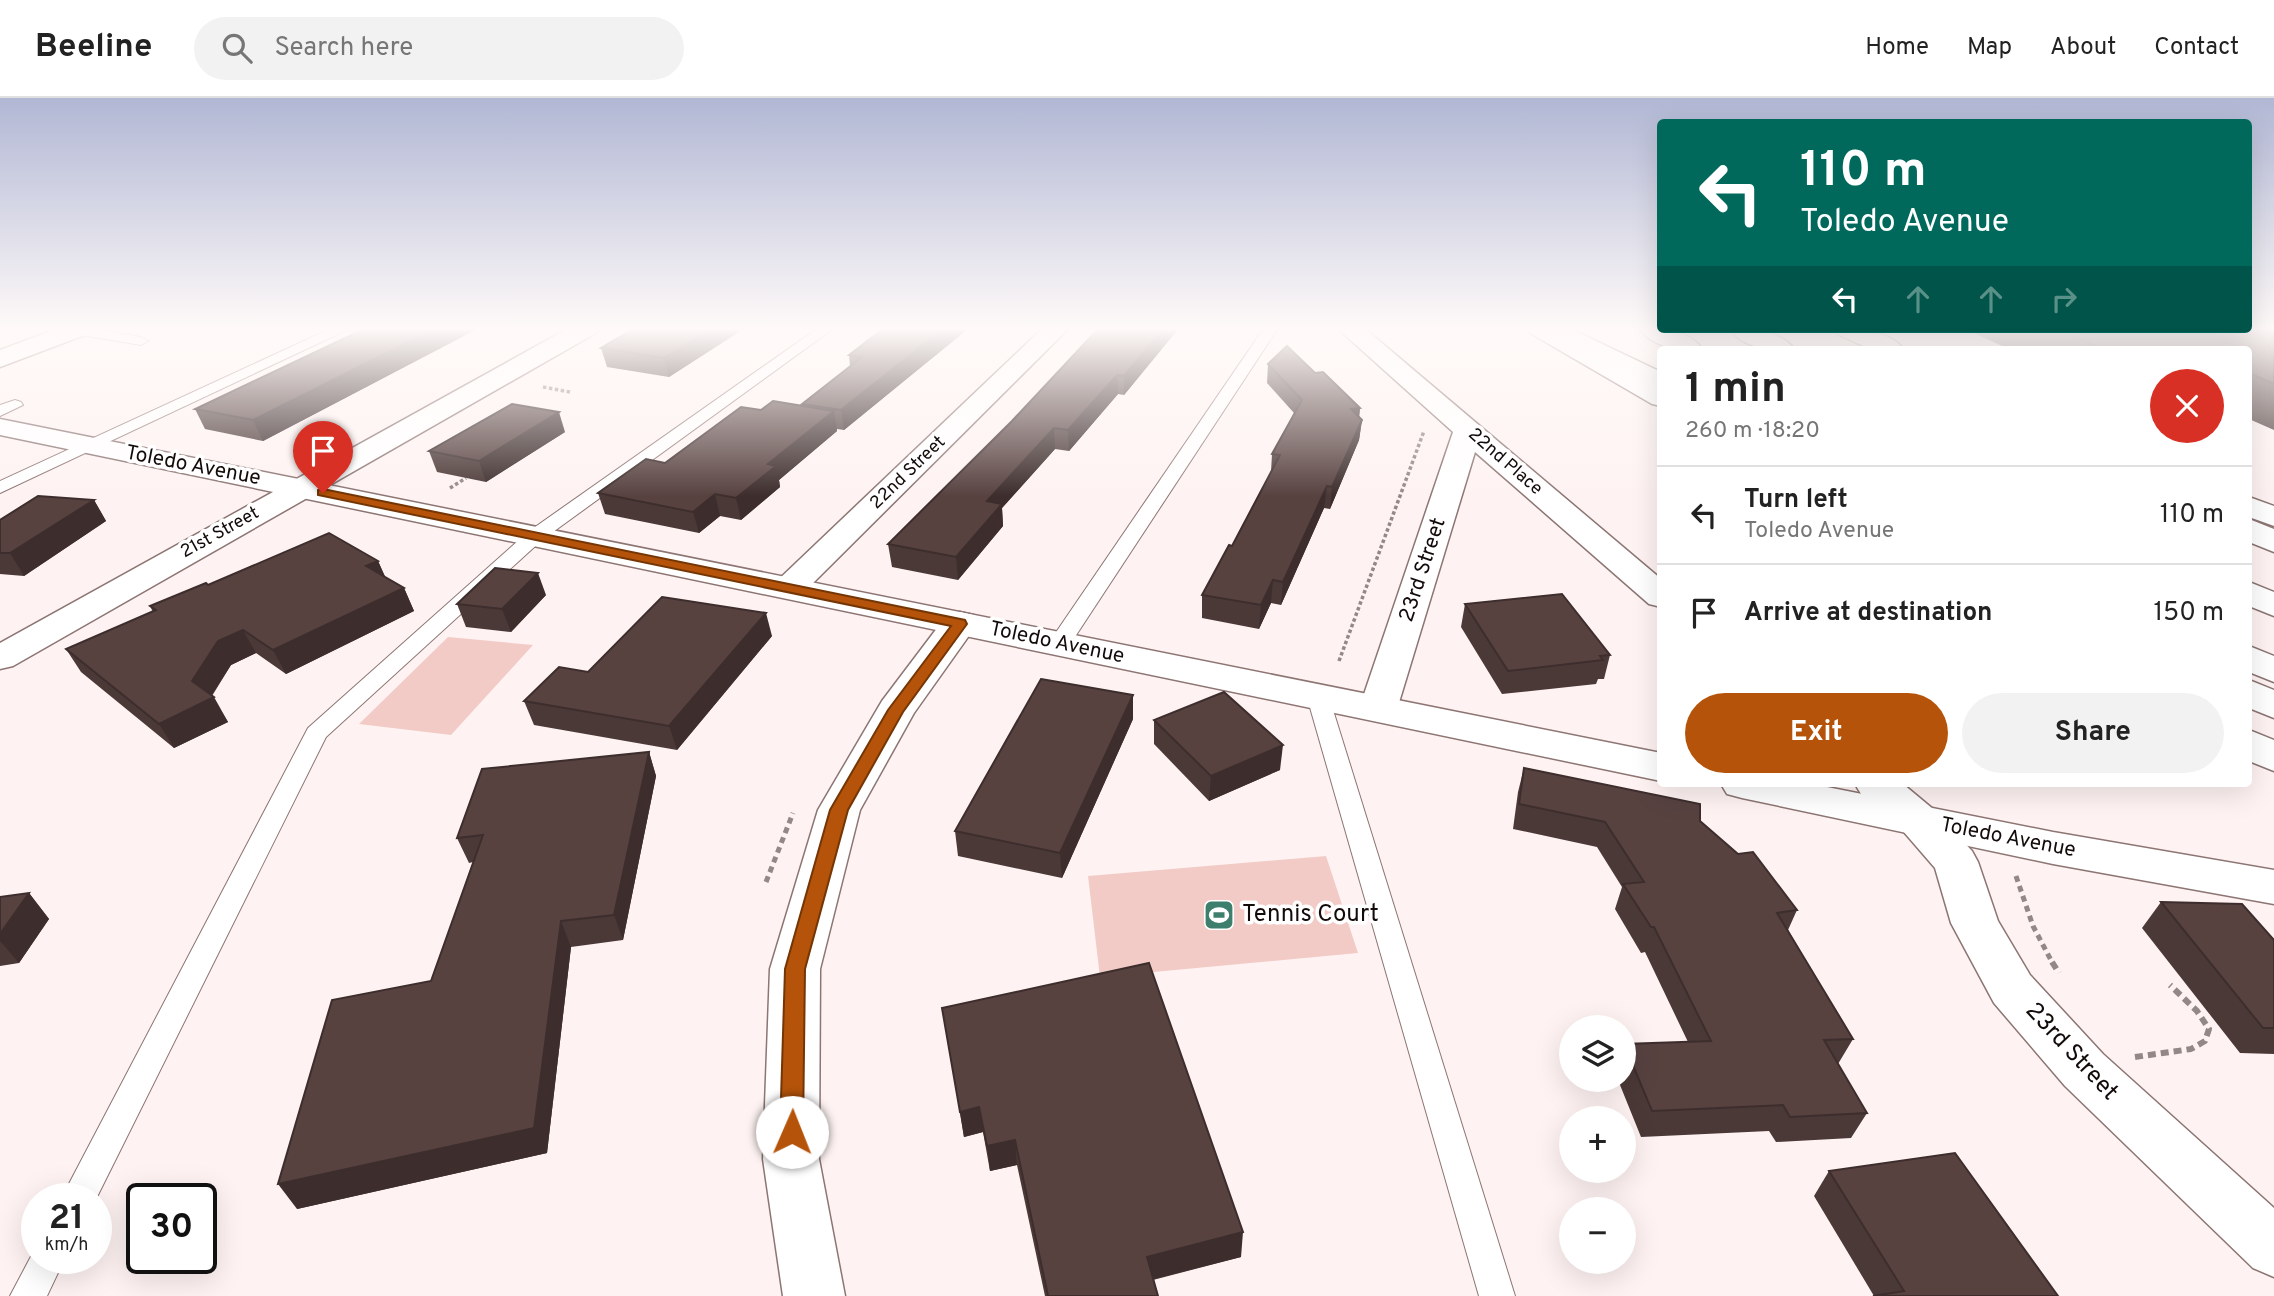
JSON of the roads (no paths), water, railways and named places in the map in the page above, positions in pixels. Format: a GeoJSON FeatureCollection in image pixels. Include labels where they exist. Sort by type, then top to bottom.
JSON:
{"type":"FeatureCollection","features":[{"type":"Feature","properties":{"kind":"main road","name":"21st Street"},"geometry":{"type":"LineString","coordinates":[[0,659],[487,384]]}},
{"type":"Feature","properties":{"kind":"main road","name":"22nd Street"},"geometry":{"type":"LineString","coordinates":[[789,588],[999,384]]}},
{"type":"Feature","properties":{"kind":"main road","name":"22nd Place"},"geometry":{"type":"LineString","coordinates":[[1414,384],[1657,594]]}},
{"type":"Feature","properties":{"kind":"main road"},"geometry":{"type":"LineString","coordinates":[[1636,384],[1657,396]]}},
{"type":"Feature","properties":{"kind":"main road","name":"Toledo Avenue"},"geometry":{"type":"LineString","coordinates":[[5,415],[91,446],[1657,766]]}},
{"type":"Feature","properties":{"kind":"main road","name":"23rd Street"},"geometry":{"type":"LineString","coordinates":[[1378,709],[1468,430]]}},
{"type":"Feature","properties":{"kind":"main road"},"geometry":{"type":"LineString","coordinates":[[2252,507],[2274,517]]}},
{"type":"Feature","properties":{"kind":"main road"},"geometry":{"type":"LineString","coordinates":[[2252,530],[2274,541]]}},
{"type":"Feature","properties":{"kind":"main road"},"geometry":{"type":"LineString","coordinates":[[2252,595],[2274,606]]}},
{"type":"Feature","properties":{"kind":"main road"},"geometry":{"type":"LineString","coordinates":[[814,1296],[791,1159],[795,969],[839,810],[896,710],[960,624]]}},
{"type":"Feature","properties":{"kind":"main road"},"geometry":{"type":"LineString","coordinates":[[2252,659],[2274,671]]}},
{"type":"Feature","properties":{"kind":"main road"},"geometry":{"type":"LineString","coordinates":[[2252,694],[2274,706]]}},
{"type":"Feature","properties":{"kind":"main road"},"geometry":{"type":"LineString","coordinates":[[2252,745],[2274,758]]}},
{"type":"Feature","properties":{"kind":"main road","name":"Toledo Avenue"},"geometry":{"type":"LineString","coordinates":[[1757,787],[2066,851],[2274,887]]}},
{"type":"Feature","properties":{"kind":"main road"},"geometry":{"type":"LineString","coordinates":[[1879,787],[1917,820]]}},
{"type":"Feature","properties":{"kind":"main road","name":"23rd Street"},"geometry":{"type":"LineString","coordinates":[[1917,820],[1955,862],[1975,923],[2012,989],[2105,1060],[2274,1248]]}},
{"type":"Feature","properties":{"kind":"lane"},"geometry":{"type":"LineString","coordinates":[[0,488],[224,384]]}},
{"type":"Feature","properties":{"kind":"lane"},"geometry":{"type":"LineString","coordinates":[[86,1183],[316,733],[535,536],[749,384]]}},
{"type":"Feature","properties":{"kind":"lane"},"geometry":{"type":"LineString","coordinates":[[1059,644],[1233,384]]}},
{"type":"Feature","properties":{"kind":"lane"},"geometry":{"type":"LineString","coordinates":[[1318,697],[1497,1296]]}},
{"type":"Feature","properties":{"kind":"lane"},"geometry":{"type":"LineString","coordinates":[[28,1296],[39,1274]]}},
{"type":"Feature","properties":{"kind":"place","name":"Tennis Court"},"geometry":{"type":"Point","coordinates":[1219,915]}}]}
